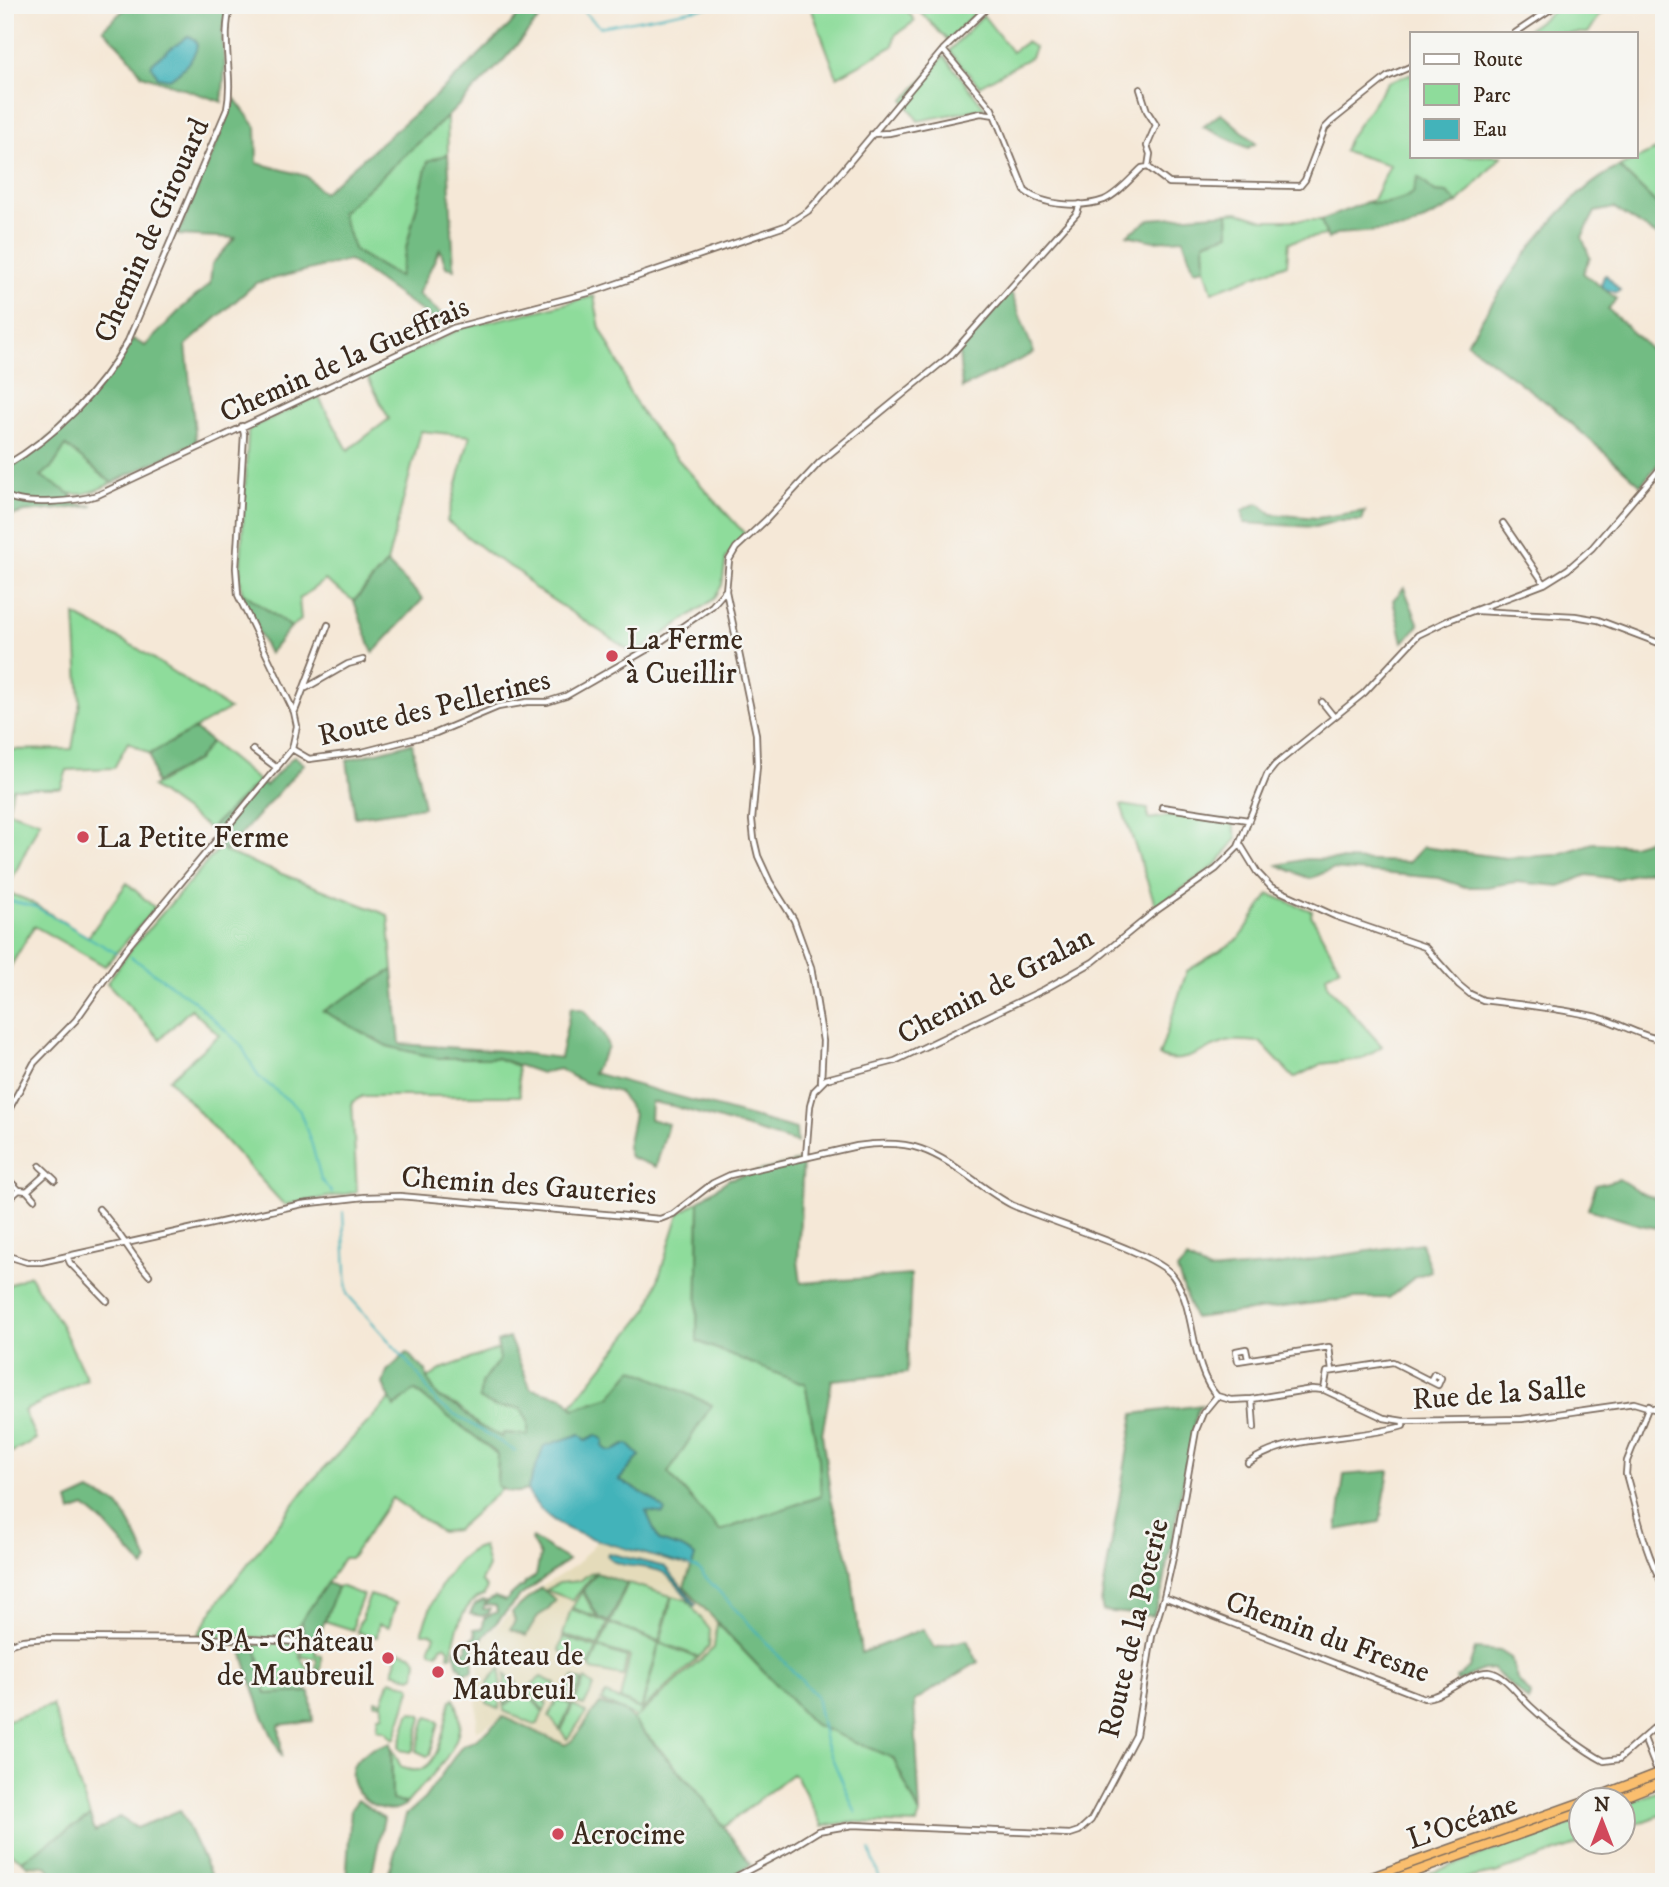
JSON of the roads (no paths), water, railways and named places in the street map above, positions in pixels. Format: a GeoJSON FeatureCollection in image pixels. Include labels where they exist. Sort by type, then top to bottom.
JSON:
{"type":"FeatureCollection","features":[{"type":"Feature","properties":{"kind":"highway"},"geometry":{"type":"LineString","coordinates":[[1625,1786],[1664,1771]]}},
{"type":"Feature","properties":{"kind":"highway"},"geometry":{"type":"LineString","coordinates":[[1638,1791],[1664,1781]]}},
{"type":"Feature","properties":{"kind":"highway","name":"L’Océane"},"geometry":{"type":"LineString","coordinates":[[1358,1882],[1568,1807]]}},
{"type":"Feature","properties":{"kind":"highway","name":"L’Océane"},"geometry":{"type":"LineString","coordinates":[[1386,1882],[1568,1817]]}},
{"type":"Feature","properties":{"kind":"street","name":"Chemin de Girouard"},"geometry":{"type":"LineString","coordinates":[[5,466],[27,453],[81,405],[113,366],[134,330],[226,109],[229,84],[226,29],[231,5]]}},
{"type":"Feature","properties":{"kind":"street","name":"Chemin de la Gueffrais"},"geometry":{"type":"LineString","coordinates":[[5,495],[23,501],[80,499],[98,495],[453,328],[592,292],[766,234],[794,221],[817,201],[943,50],[990,5]]}},
{"type":"Feature","properties":{"kind":"street"},"geometry":{"type":"LineString","coordinates":[[1516,32],[1557,5]]}},
{"type":"Feature","properties":{"kind":"street"},"geometry":{"type":"LineString","coordinates":[[943,50],[995,115],[1025,191],[1034,198],[1080,204],[1104,200],[1142,168],[1148,167],[1169,183],[1300,186],[1306,180],[1325,128],[1387,77],[1410,67]]}},
{"type":"Feature","properties":{"kind":"street"},"geometry":{"type":"LineString","coordinates":[[1140,89],[1147,111],[1156,125],[1147,146],[1150,154],[1148,167]]}},
{"type":"Feature","properties":{"kind":"street"},"geometry":{"type":"LineString","coordinates":[[872,134],[889,133],[981,113],[995,115]]}},
{"type":"Feature","properties":{"kind":"street"},"geometry":{"type":"LineString","coordinates":[[806,1156],[810,1106],[814,1091],[821,1083],[823,1041],[811,967],[794,920],[770,882],[758,856],[754,839],[752,820],[757,766],[756,734],[726,590],[727,568],[736,548],[820,463],[951,355],[1077,213],[1080,204]]}},
{"type":"Feature","properties":{"kind":"street"},"geometry":{"type":"LineString","coordinates":[[5,1116],[34,1063],[76,1020],[126,949],[292,748],[297,726],[294,712],[238,595],[236,568],[244,434],[242,426]]}},
{"type":"Feature","properties":{"kind":"street","name":"Chemin de Gralan"},"geometry":{"type":"LineString","coordinates":[[821,1083],[837,1074],[895,1061],[1034,994],[1093,962],[1153,913],[1216,869],[1239,843],[1267,775],[1275,765],[1386,672],[1418,635],[1430,627],[1545,584],[1580,559],[1664,464]]}},
{"type":"Feature","properties":{"kind":"street"},"geometry":{"type":"LineString","coordinates":[[1503,523],[1545,584]]}},
{"type":"Feature","properties":{"kind":"street","name":"Route des Pellerines"},"geometry":{"type":"LineString","coordinates":[[292,748],[309,759],[350,754],[436,733],[498,707],[553,701],[660,642],[712,607],[726,590]]}},
{"type":"Feature","properties":{"kind":"street"},"geometry":{"type":"LineString","coordinates":[[1473,611],[1575,616],[1598,620],[1664,645]]}},
{"type":"Feature","properties":{"kind":"street"},"geometry":{"type":"LineString","coordinates":[[294,712],[328,625]]}},
{"type":"Feature","properties":{"kind":"street"},"geometry":{"type":"LineString","coordinates":[[305,688],[348,664],[363,660]]}},
{"type":"Feature","properties":{"kind":"street"},"geometry":{"type":"LineString","coordinates":[[286,695],[299,697]]}},
{"type":"Feature","properties":{"kind":"street"},"geometry":{"type":"LineString","coordinates":[[1322,702],[1334,717]]}},
{"type":"Feature","properties":{"kind":"street"},"geometry":{"type":"LineString","coordinates":[[253,750],[277,768]]}},
{"type":"Feature","properties":{"kind":"street"},"geometry":{"type":"LineString","coordinates":[[1161,807],[1248,820]]}},
{"type":"Feature","properties":{"kind":"street"},"geometry":{"type":"LineString","coordinates":[[1239,843],[1270,887],[1335,916],[1425,947],[1470,994],[1483,1000],[1598,1017],[1622,1024],[1647,1037],[1664,1040]]}},
{"type":"Feature","properties":{"kind":"street","name":"Chemin des Gauteries"},"geometry":{"type":"LineString","coordinates":[[5,1255],[35,1262],[302,1204],[364,1197],[400,1196],[660,1219],[673,1214],[703,1189],[730,1175],[806,1156],[875,1144],[910,1146],[922,1150],[1011,1204],[1158,1263],[1174,1277],[1180,1288],[1207,1382],[1217,1396]]}},
{"type":"Feature","properties":{"kind":"street"},"geometry":{"type":"LineString","coordinates":[[40,1166],[55,1180]]}},
{"type":"Feature","properties":{"kind":"street"},"geometry":{"type":"LineString","coordinates":[[27,1191],[47,1173]]}},
{"type":"Feature","properties":{"kind":"street"},"geometry":{"type":"LineString","coordinates":[[5,1176],[19,1190],[27,1191],[34,1199]]}},
{"type":"Feature","properties":{"kind":"street"},"geometry":{"type":"LineString","coordinates":[[5,1202],[19,1190]]}},
{"type":"Feature","properties":{"kind":"street"},"geometry":{"type":"LineString","coordinates":[[99,1209],[126,1243],[131,1255],[149,1275]]}},
{"type":"Feature","properties":{"kind":"street"},"geometry":{"type":"LineString","coordinates":[[67,1256],[70,1263],[107,1301]]}},
{"type":"Feature","properties":{"kind":"street"},"geometry":{"type":"LineString","coordinates":[[1248,1359],[1329,1347],[1332,1371]]}},
{"type":"Feature","properties":{"kind":"street"},"geometry":{"type":"LineString","coordinates":[[1324,1390],[1327,1372],[1393,1362],[1430,1381]]}},
{"type":"Feature","properties":{"kind":"street","name":"Rue de la Salle"},"geometry":{"type":"LineString","coordinates":[[1217,1396],[1231,1400],[1252,1399],[1312,1389],[1324,1390],[1384,1418],[1403,1421],[1522,1419],[1634,1403],[1664,1412]]}},
{"type":"Feature","properties":{"kind":"street","name":"Route de la Poterie"},"geometry":{"type":"LineString","coordinates":[[726,1882],[789,1849],[811,1834],[828,1828],[853,1825],[1070,1834],[1079,1831],[1091,1820],[1133,1743],[1152,1636],[1164,1597],[1196,1430],[1203,1413],[1217,1396]]}},
{"type":"Feature","properties":{"kind":"street"},"geometry":{"type":"LineString","coordinates":[[1252,1399],[1254,1428]]}},
{"type":"Feature","properties":{"kind":"street"},"geometry":{"type":"LineString","coordinates":[[1649,1406],[1627,1461],[1626,1474],[1645,1547],[1664,1587]]}},
{"type":"Feature","properties":{"kind":"street"},"geometry":{"type":"LineString","coordinates":[[1248,1463],[1265,1451],[1386,1431],[1403,1426],[1403,1421]]}},
{"type":"Feature","properties":{"kind":"street","name":"Chemin du Fresne"},"geometry":{"type":"LineString","coordinates":[[1164,1597],[1424,1698],[1436,1698],[1480,1674],[1490,1672],[1498,1675],[1531,1707],[1604,1761],[1619,1759],[1644,1738]]}},
{"type":"Feature","properties":{"kind":"street"},"geometry":{"type":"LineString","coordinates":[[5,1646],[23,1640],[47,1638],[248,1639],[317,1643]]}},
{"type":"Feature","properties":{"kind":"street"},"geometry":{"type":"LineString","coordinates":[[1655,1766],[1644,1738],[1664,1719]]}},
{"type":"Feature","properties":{"kind":"water"},"geometry":{"type":"Polygon","coordinates":[[[188,36],[195,40],[197,45],[192,58],[169,79],[158,77],[151,65],[153,62],[188,36]]]}},
{"type":"Feature","properties":{"kind":"water"},"geometry":{"type":"Polygon","coordinates":[[[1606,275],[1620,290],[1616,293],[1601,285],[1606,275]]]}},
{"type":"Feature","properties":{"kind":"water"},"geometry":{"type":"Polygon","coordinates":[[[580,1434],[586,1440],[596,1435],[604,1440],[603,1447],[610,1451],[628,1444],[640,1456],[619,1480],[651,1498],[665,1510],[663,1514],[646,1511],[659,1541],[682,1548],[695,1556],[692,1566],[584,1536],[557,1523],[535,1503],[527,1490],[544,1446],[580,1434]]]}},
{"type":"Feature","properties":{"kind":"water"},"geometry":{"type":"Polygon","coordinates":[[[608,1553],[665,1567],[696,1604],[694,1606],[664,1573],[619,1564],[607,1556],[608,1553]]]}},
{"type":"Feature","properties":{"kind":"waterway"},"geometry":{"type":"LineString","coordinates":[[577,5],[600,27],[718,5]]}},
{"type":"Feature","properties":{"kind":"waterway"},"geometry":{"type":"LineString","coordinates":[[5,900],[36,907],[116,953]]}},
{"type":"Feature","properties":{"kind":"waterway"},"geometry":{"type":"LineString","coordinates":[[131,957],[193,1000],[241,1045],[258,1076],[299,1109],[321,1179],[332,1193]]}},
{"type":"Feature","properties":{"kind":"waterway"},"geometry":{"type":"LineString","coordinates":[[343,1212],[347,1294],[414,1369],[438,1404],[515,1451]]}},
{"type":"Feature","properties":{"kind":"waterway"},"geometry":{"type":"LineString","coordinates":[[690,1565],[697,1568],[816,1696],[825,1742],[856,1813]]}},
{"type":"Feature","properties":{"kind":"waterway"},"geometry":{"type":"LineString","coordinates":[[870,1850],[881,1882]]}},
{"type":"Feature","properties":{"kind":"place","name":"La Ferme à Cueillir"},"geometry":{"type":"Point","coordinates":[612,656]}},
{"type":"Feature","properties":{"kind":"place","name":"La Petite Ferme"},"geometry":{"type":"Point","coordinates":[83,837]}},
{"type":"Feature","properties":{"kind":"place","name":"SPA - Château de Maubreuil"},"geometry":{"type":"Point","coordinates":[388,1658]}},
{"type":"Feature","properties":{"kind":"place","name":"Château de Maubreuil"},"geometry":{"type":"Point","coordinates":[438,1672]}},
{"type":"Feature","properties":{"kind":"place","name":"Acrocime"},"geometry":{"type":"Point","coordinates":[558,1834]}}]}
